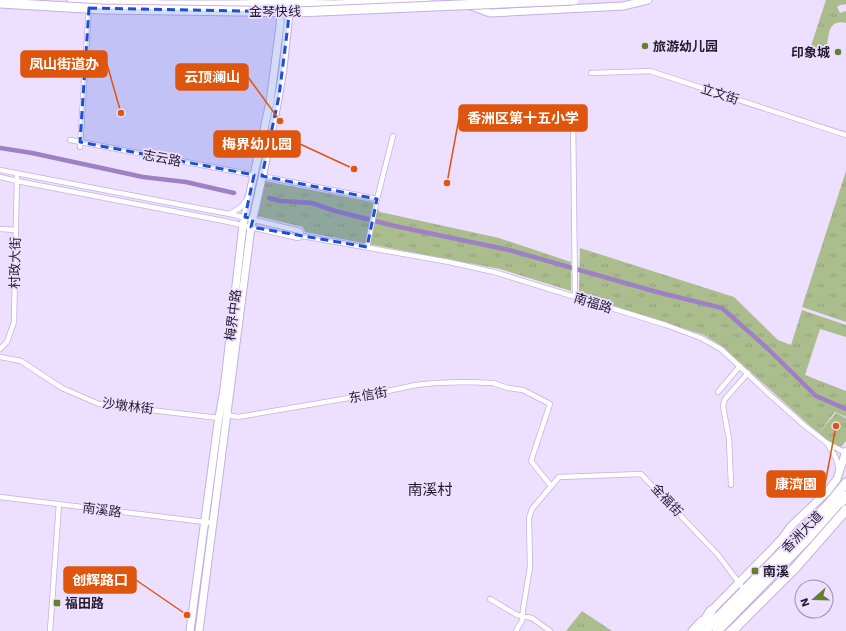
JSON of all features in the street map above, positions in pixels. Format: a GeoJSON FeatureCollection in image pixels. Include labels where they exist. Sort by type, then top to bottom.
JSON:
{"type":"FeatureCollection","features":[{"type":"Feature","properties":{"kind":"highway","name":"金琴快线"},"geometry":{"type":"LineString","coordinates":[[0,3],[102,9],[297,12],[574,0]]}},
{"type":"Feature","properties":{"kind":"highway","name":"香洲大道"},"geometry":{"type":"LineString","coordinates":[[706,631],[742,587],[834,498],[846,483]]}},
{"type":"Feature","properties":{"kind":"highway"},"geometry":{"type":"LineString","coordinates":[[717,631],[829,517],[846,496]]}},
{"type":"Feature","properties":{"kind":"highway","name":"香洲大道"},"geometry":{"type":"LineString","coordinates":[[721,631],[846,503]]}},
{"type":"Feature","properties":{"kind":"highway"},"geometry":{"type":"LineString","coordinates":[[732,631],[795,568],[846,510]]}},
{"type":"Feature","properties":{"kind":"highway"},"geometry":{"type":"LineString","coordinates":[[810,540],[840,520],[846,519]]}},
{"type":"Feature","properties":{"kind":"highway"},"geometry":{"type":"LineString","coordinates":[[698,631],[711,611]]}},
{"type":"Feature","properties":{"kind":"main road"},"geometry":{"type":"LineString","coordinates":[[71,0],[164,4],[268,3],[280,1],[336,4],[428,0]]}},
{"type":"Feature","properties":{"kind":"main road"},"geometry":{"type":"LineString","coordinates":[[455,0],[490,14],[623,6],[648,0]]}},
{"type":"Feature","properties":{"kind":"main road","name":"梅界中路"},"geometry":{"type":"LineString","coordinates":[[190,631],[204,522],[224,389],[243,225],[270,102],[281,19],[280,1]]}},
{"type":"Feature","properties":{"kind":"main road","name":"梅界中路"},"geometry":{"type":"LineString","coordinates":[[199,631],[251,227],[279,96],[288,25],[288,1]]}},
{"type":"Feature","properties":{"kind":"main road"},"geometry":{"type":"LineString","coordinates":[[268,3],[276,8],[281,19]]}},
{"type":"Feature","properties":{"kind":"main road"},"geometry":{"type":"LineString","coordinates":[[692,631],[711,611],[742,587],[791,526],[827,492],[837,479],[846,452]]}},
{"type":"Feature","properties":{"kind":"street"},"geometry":{"type":"LineString","coordinates":[[80,145],[89,1]]}},
{"type":"Feature","properties":{"kind":"street","name":"立文街"},"geometry":{"type":"LineString","coordinates":[[590,73],[650,72],[846,135]]}},
{"type":"Feature","properties":{"kind":"street"},"geometry":{"type":"LineString","coordinates":[[573,113],[575,298]]}},
{"type":"Feature","properties":{"kind":"street"},"geometry":{"type":"LineString","coordinates":[[367,247],[374,210],[393,136]]}},
{"type":"Feature","properties":{"kind":"street","name":"志云路"},"geometry":{"type":"LineString","coordinates":[[70,140],[80,145],[254,174]]}},
{"type":"Feature","properties":{"kind":"street"},"geometry":{"type":"LineString","coordinates":[[257,160],[265,162]]}},
{"type":"Feature","properties":{"kind":"street"},"geometry":{"type":"LineString","coordinates":[[0,170],[245,217],[300,232],[302,236],[298,238],[243,225],[0,177]]}},
{"type":"Feature","properties":{"kind":"street","name":"村政大街"},"geometry":{"type":"LineString","coordinates":[[0,349],[7,342],[14,322],[17,173]]}},
{"type":"Feature","properties":{"kind":"street"},"geometry":{"type":"LineString","coordinates":[[262,176],[377,199]]}},
{"type":"Feature","properties":{"kind":"street"},"geometry":{"type":"LineString","coordinates":[[230,214],[241,207],[249,197]]}},
{"type":"Feature","properties":{"kind":"street"},"geometry":{"type":"LineString","coordinates":[[0,230],[16,230]]}},
{"type":"Feature","properties":{"kind":"street","name":"南福路"},"geometry":{"type":"LineString","coordinates":[[302,236],[449,262],[494,272],[666,325],[701,338],[721,349],[805,426],[827,443],[846,452]]}},
{"type":"Feature","properties":{"kind":"street","name":"沙墩林街"},"geometry":{"type":"LineString","coordinates":[[0,357],[21,361],[62,388],[99,404],[219,418]]}},
{"type":"Feature","properties":{"kind":"street"},"geometry":{"type":"LineString","coordinates":[[718,392],[740,366]]}},
{"type":"Feature","properties":{"kind":"street"},"geometry":{"type":"LineString","coordinates":[[731,485],[729,439],[723,406],[725,399],[748,373]]}},
{"type":"Feature","properties":{"kind":"street","name":"东信街"},"geometry":{"type":"LineString","coordinates":[[227,415],[238,417],[435,382],[493,383],[508,388],[523,390],[550,404],[531,461],[551,486]]}},
{"type":"Feature","properties":{"kind":"street"},"geometry":{"type":"LineString","coordinates":[[827,443],[836,458],[839,472],[834,498]]}},
{"type":"Feature","properties":{"kind":"street","name":"金福街"},"geometry":{"type":"LineString","coordinates":[[551,486],[558,477],[641,474],[719,556],[742,587]]}},
{"type":"Feature","properties":{"kind":"street"},"geometry":{"type":"LineString","coordinates":[[516,631],[522,621],[530,568],[530,514],[532,509],[551,486]]}},
{"type":"Feature","properties":{"kind":"street","name":"南溪路"},"geometry":{"type":"LineString","coordinates":[[0,497],[214,523]]}},
{"type":"Feature","properties":{"kind":"street"},"geometry":{"type":"LineString","coordinates":[[50,631],[59,504]]}},
{"type":"Feature","properties":{"kind":"street"},"geometry":{"type":"LineString","coordinates":[[490,599],[517,615],[532,618],[550,631]]}},
{"type":"Feature","properties":{"kind":"highlighted area"},"geometry":{"type":"Polygon","coordinates":[[[89,8],[289,12],[279,96],[262,176],[377,199],[367,247],[251,227],[253,219],[245,217],[254,175],[80,142],[89,8]]]}},
{"type":"Feature","properties":{"kind":"green space"},"geometry":{"type":"Polygon","coordinates":[[[826,0],[846,0],[846,4],[837,7],[840,13],[846,11],[846,23],[838,22],[833,25],[830,30],[826,51],[823,56],[817,58],[808,55],[826,0]]]}},
{"type":"Feature","properties":{"kind":"green space"},"geometry":{"type":"Polygon","coordinates":[[[846,171],[846,322],[802,307],[846,171]]]}},
{"type":"Feature","properties":{"kind":"green space"},"geometry":{"type":"Polygon","coordinates":[[[265,181],[373,202],[380,212],[499,238],[571,262],[571,291],[500,269],[305,232],[303,227],[257,216],[265,181]]]}},
{"type":"Feature","properties":{"kind":"green space"},"geometry":{"type":"Polygon","coordinates":[[[580,248],[734,297],[778,340],[791,345],[802,310],[846,325],[846,337],[820,329],[805,375],[846,391],[846,417],[835,412],[819,433],[723,347],[704,335],[579,295],[580,248]]]}},
{"type":"Feature","properties":{"kind":"green space"},"geometry":{"type":"Polygon","coordinates":[[[836,413],[846,418],[846,441],[840,448],[828,441],[819,433],[836,413]]]}},
{"type":"Feature","properties":{"kind":"green space"},"geometry":{"type":"Polygon","coordinates":[[[582,611],[612,631],[566,631],[582,611]]]}},
{"type":"Feature","properties":{"kind":"waterway"},"geometry":{"type":"LineString","coordinates":[[0,148],[32,153],[143,177],[186,182],[234,193]]}},
{"type":"Feature","properties":{"kind":"waterway"},"geometry":{"type":"LineString","coordinates":[[269,198],[281,201],[312,203],[335,211],[395,226],[509,250],[657,292],[722,308],[767,348],[816,396],[846,409]]}},
{"type":"Feature","properties":{"kind":"place","name":"旅游幼儿园"},"geometry":{"type":"Point","coordinates":[645,46]}},
{"type":"Feature","properties":{"kind":"place","name":"印象城"},"geometry":{"type":"Point","coordinates":[838,52]}},
{"type":"Feature","properties":{"kind":"place","name":"凤山街道办"},"geometry":{"type":"Point","coordinates":[121,113]}},
{"type":"Feature","properties":{"kind":"place","name":"云顶澜山"},"geometry":{"type":"Point","coordinates":[280,121]}},
{"type":"Feature","properties":{"kind":"place","name":"梅界幼儿园"},"geometry":{"type":"Point","coordinates":[354,169]}},
{"type":"Feature","properties":{"kind":"place","name":"香洲区第十五小学"},"geometry":{"type":"Point","coordinates":[447,183]}},
{"type":"Feature","properties":{"kind":"place","name":"康濟園"},"geometry":{"type":"Point","coordinates":[836,426]}},
{"type":"Feature","properties":{"kind":"place","name":"南溪"},"geometry":{"type":"Point","coordinates":[755,571]}},
{"type":"Feature","properties":{"kind":"place","name":"福田路"},"geometry":{"type":"Point","coordinates":[57,603]}},
{"type":"Feature","properties":{"kind":"place","name":"创辉路口"},"geometry":{"type":"Point","coordinates":[187,615]}},
{"type":"Feature","properties":{"kind":"district","name":"南溪村"},"geometry":{"type":"Point","coordinates":[430,490]}}]}
